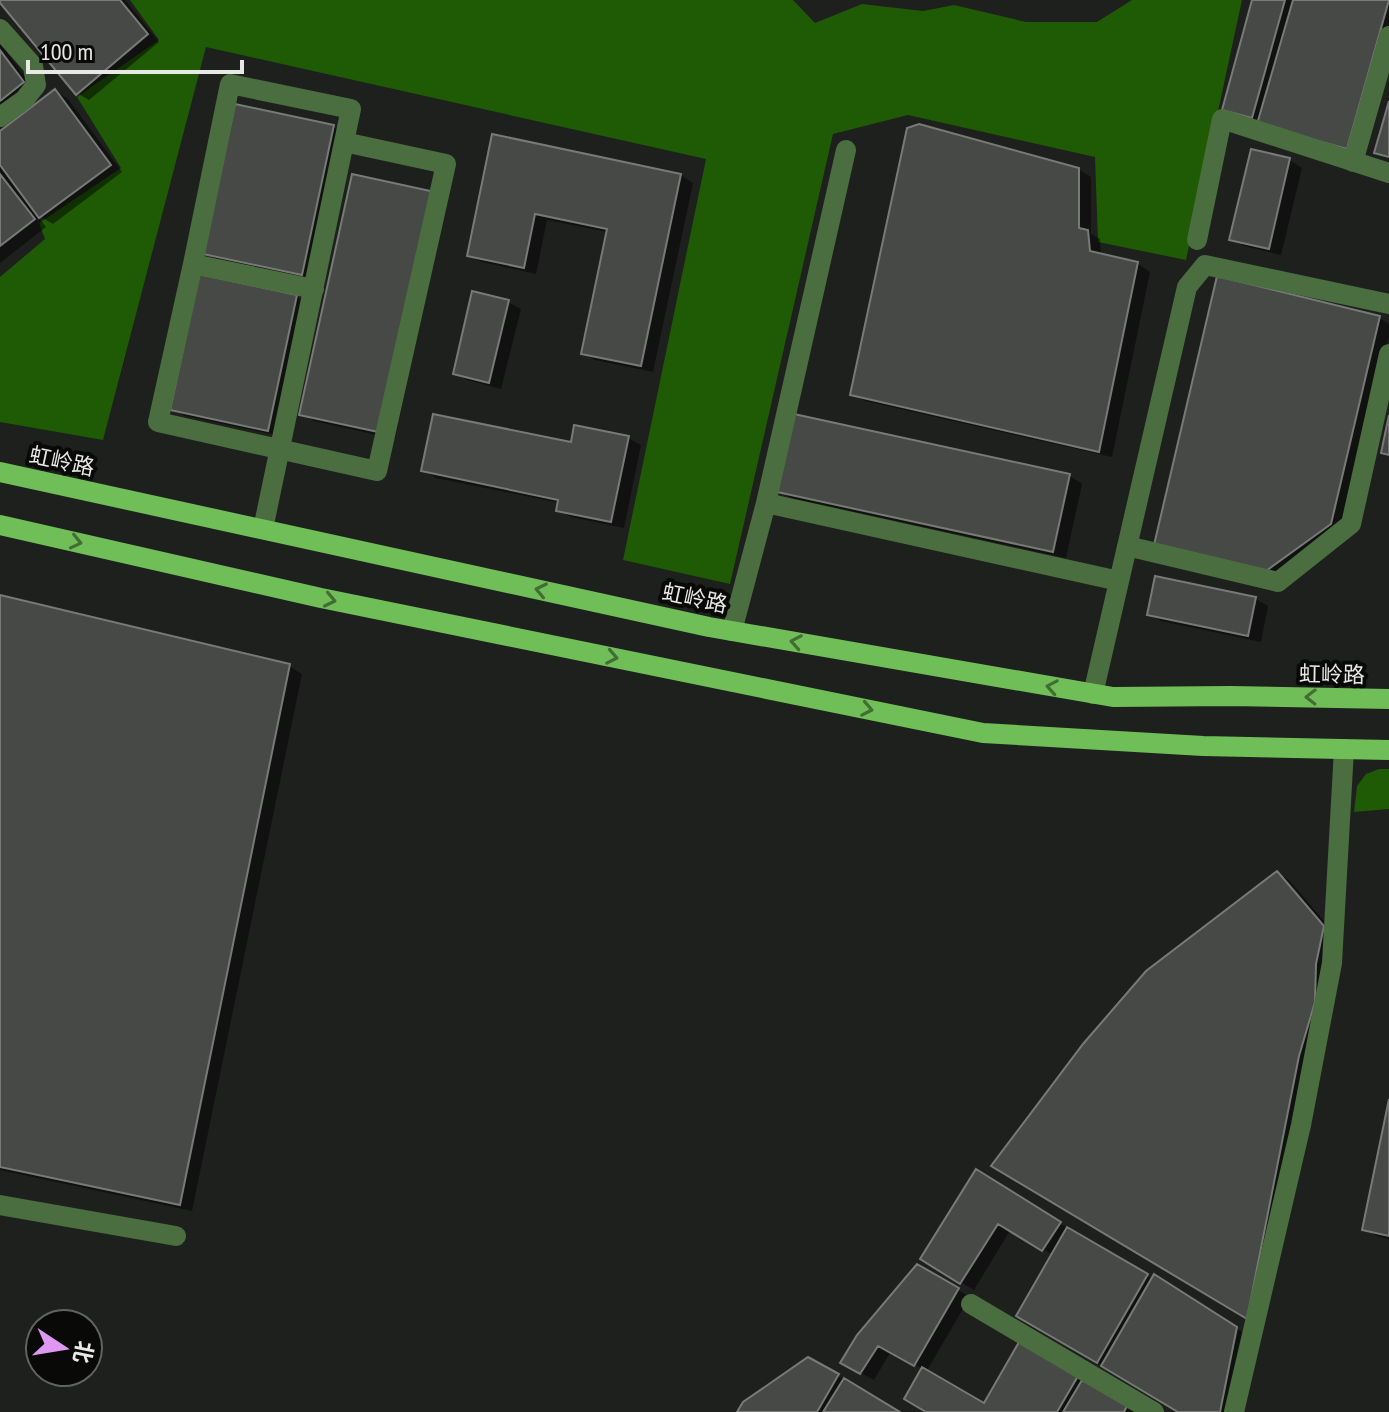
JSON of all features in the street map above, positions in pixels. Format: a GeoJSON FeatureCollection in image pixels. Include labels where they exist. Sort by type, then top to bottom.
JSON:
{"type":"FeatureCollection","features":[{"type":"Feature","properties":{"kind":"main road","name":"虹岭路"},"geometry":{"type":"LineString","coordinates":[[0,472],[732,631],[1093,694],[1113,697],[1389,699]]}},
{"type":"Feature","properties":{"kind":"main road"},"geometry":{"type":"LineString","coordinates":[[0,525],[321,598],[983,733],[1203,746],[1389,750]]}},
{"type":"Feature","properties":{"kind":"street"},"geometry":{"type":"LineString","coordinates":[[0,29],[33,66],[36,85],[24,100],[0,117]]}},
{"type":"Feature","properties":{"kind":"street"},"geometry":{"type":"LineString","coordinates":[[1353,162],[1389,36]]}},
{"type":"Feature","properties":{"kind":"street"},"geometry":{"type":"LineString","coordinates":[[263,529],[280,449],[314,289],[344,142],[351,109],[230,84],[158,422],[280,449],[377,471],[446,164],[344,142]]}},
{"type":"Feature","properties":{"kind":"street"},"geometry":{"type":"LineString","coordinates":[[1197,240],[1222,119],[1389,173]]}},
{"type":"Feature","properties":{"kind":"street"},"geometry":{"type":"LineString","coordinates":[[732,631],[766,503],[846,150]]}},
{"type":"Feature","properties":{"kind":"street"},"geometry":{"type":"LineString","coordinates":[[193,264],[314,289]]}},
{"type":"Feature","properties":{"kind":"street"},"geometry":{"type":"LineString","coordinates":[[1093,694],[1187,287],[1205,265],[1389,304]]}},
{"type":"Feature","properties":{"kind":"street"},"geometry":{"type":"LineString","coordinates":[[1127,546],[1278,582],[1351,524],[1389,354]]}},
{"type":"Feature","properties":{"kind":"street"},"geometry":{"type":"LineString","coordinates":[[766,503],[1119,581]]}},
{"type":"Feature","properties":{"kind":"street"},"geometry":{"type":"LineString","coordinates":[[1234,1412],[1301,1125],[1332,963],[1344,749]]}},
{"type":"Feature","properties":{"kind":"street"},"geometry":{"type":"LineString","coordinates":[[0,1205],[176,1236]]}},
{"type":"Feature","properties":{"kind":"street"},"geometry":{"type":"LineString","coordinates":[[971,1304],[1154,1412]]}},
{"type":"Feature","properties":{"kind":"green space"},"geometry":{"type":"Polygon","coordinates":[[[130,0],[793,0],[815,23],[862,4],[923,11],[954,5],[1026,22],[1097,22],[1132,0],[1242,0],[1186,260],[1098,242],[1095,157],[908,115],[833,134],[730,584],[623,560],[706,159],[206,47],[103,440],[0,422],[0,277],[45,239],[39,223],[121,168],[77,97],[159,40],[130,0]]]}},
{"type":"Feature","properties":{"kind":"green space"},"geometry":{"type":"Polygon","coordinates":[[[1389,769],[1389,809],[1354,812],[1357,786],[1366,774],[1389,769]]]}},
{"type":"Feature","properties":{"kind":"building"},"geometry":{"type":"Polygon","coordinates":[[[0,0],[120,0],[148,34],[76,95],[0,0]]]}},
{"type":"Feature","properties":{"kind":"building"},"geometry":{"type":"Polygon","coordinates":[[[1252,0],[1285,0],[1252,118],[1222,110],[1252,0]]]}},
{"type":"Feature","properties":{"kind":"building"},"geometry":{"type":"Polygon","coordinates":[[[1293,0],[1389,0],[1347,149],[1257,124],[1293,0]]]}},
{"type":"Feature","properties":{"kind":"building"},"geometry":{"type":"Polygon","coordinates":[[[0,50],[24,82],[0,101],[0,50]]]}},
{"type":"Feature","properties":{"kind":"building"},"geometry":{"type":"Polygon","coordinates":[[[55,89],[111,165],[39,218],[0,165],[0,131],[55,89]]]}},
{"type":"Feature","properties":{"kind":"building"},"geometry":{"type":"Polygon","coordinates":[[[1389,101],[1389,157],[1374,153],[1389,101]]]}},
{"type":"Feature","properties":{"kind":"building"},"geometry":{"type":"Polygon","coordinates":[[[235,104],[334,125],[302,275],[203,254],[235,104]]]}},
{"type":"Feature","properties":{"kind":"building"},"geometry":{"type":"Polygon","coordinates":[[[919,124],[1079,168],[1079,228],[1088,230],[1090,251],[1138,262],[1099,452],[850,395],[907,128],[919,124]]]}},
{"type":"Feature","properties":{"kind":"building"},"geometry":{"type":"Polygon","coordinates":[[[492,134],[681,174],[641,366],[581,354],[607,229],[535,214],[524,268],[467,256],[492,134]]]}},
{"type":"Feature","properties":{"kind":"building"},"geometry":{"type":"Polygon","coordinates":[[[1251,149],[1290,158],[1269,249],[1229,240],[1251,149]]]}},
{"type":"Feature","properties":{"kind":"building"},"geometry":{"type":"Polygon","coordinates":[[[0,174],[35,219],[0,246],[0,174]]]}},
{"type":"Feature","properties":{"kind":"building"},"geometry":{"type":"Polygon","coordinates":[[[352,174],[435,192],[383,433],[299,415],[352,174]]]}},
{"type":"Feature","properties":{"kind":"building"},"geometry":{"type":"Polygon","coordinates":[[[199,274],[297,295],[268,431],[170,410],[199,274]]]}},
{"type":"Feature","properties":{"kind":"building"},"geometry":{"type":"Polygon","coordinates":[[[1217,276],[1380,316],[1331,524],[1266,571],[1154,545],[1217,276]]]}},
{"type":"Feature","properties":{"kind":"building"},"geometry":{"type":"Polygon","coordinates":[[[472,291],[509,300],[489,383],[453,374],[472,291]]]}},
{"type":"Feature","properties":{"kind":"building"},"geometry":{"type":"Polygon","coordinates":[[[433,414],[571,442],[574,425],[629,436],[611,522],[556,511],[558,500],[421,471],[433,414]]]}},
{"type":"Feature","properties":{"kind":"building"},"geometry":{"type":"Polygon","coordinates":[[[794,414],[1070,474],[1053,552],[777,492],[794,414]]]}},
{"type":"Feature","properties":{"kind":"building"},"geometry":{"type":"Polygon","coordinates":[[[1389,415],[1389,455],[1381,453],[1389,415]]]}},
{"type":"Feature","properties":{"kind":"building"},"geometry":{"type":"Polygon","coordinates":[[[1155,576],[1256,597],[1248,636],[1147,615],[1155,576]]]}},
{"type":"Feature","properties":{"kind":"building"},"geometry":{"type":"Polygon","coordinates":[[[0,595],[290,664],[180,1205],[0,1167],[0,595]]]}},
{"type":"Feature","properties":{"kind":"building"},"geometry":{"type":"Polygon","coordinates":[[[1277,871],[1324,926],[1316,964],[1315,1002],[1299,1056],[1247,1319],[991,1166],[1083,1044],[1146,971],[1277,871]]]}},
{"type":"Feature","properties":{"kind":"building"},"geometry":{"type":"Polygon","coordinates":[[[1389,1099],[1389,1236],[1362,1230],[1389,1099]]]}},
{"type":"Feature","properties":{"kind":"building"},"geometry":{"type":"Polygon","coordinates":[[[976,1169],[1061,1222],[1042,1251],[998,1224],[960,1284],[920,1259],[976,1169]]]}},
{"type":"Feature","properties":{"kind":"building"},"geometry":{"type":"Polygon","coordinates":[[[1067,1227],[1148,1274],[1097,1363],[1016,1316],[1067,1227]]]}},
{"type":"Feature","properties":{"kind":"building"},"geometry":{"type":"Polygon","coordinates":[[[917,1264],[959,1288],[914,1366],[878,1346],[860,1374],[840,1363],[857,1335],[917,1264]]]}},
{"type":"Feature","properties":{"kind":"building"},"geometry":{"type":"Polygon","coordinates":[[[1154,1274],[1237,1327],[1220,1412],[1178,1412],[1101,1366],[1154,1274]]]}},
{"type":"Feature","properties":{"kind":"building"},"geometry":{"type":"Polygon","coordinates":[[[1019,1342],[1078,1376],[1057,1412],[926,1412],[904,1399],[922,1367],[984,1403],[1019,1342]]]}},
{"type":"Feature","properties":{"kind":"building"},"geometry":{"type":"Polygon","coordinates":[[[808,1357],[839,1374],[817,1412],[737,1412],[743,1402],[808,1357]]]}},
{"type":"Feature","properties":{"kind":"building"},"geometry":{"type":"Polygon","coordinates":[[[844,1378],[900,1412],[823,1412],[844,1378]]]}},
{"type":"Feature","properties":{"kind":"building"},"geometry":{"type":"Polygon","coordinates":[[[1082,1380],[1127,1406],[1124,1412],[1063,1412],[1082,1380]]]}}]}
